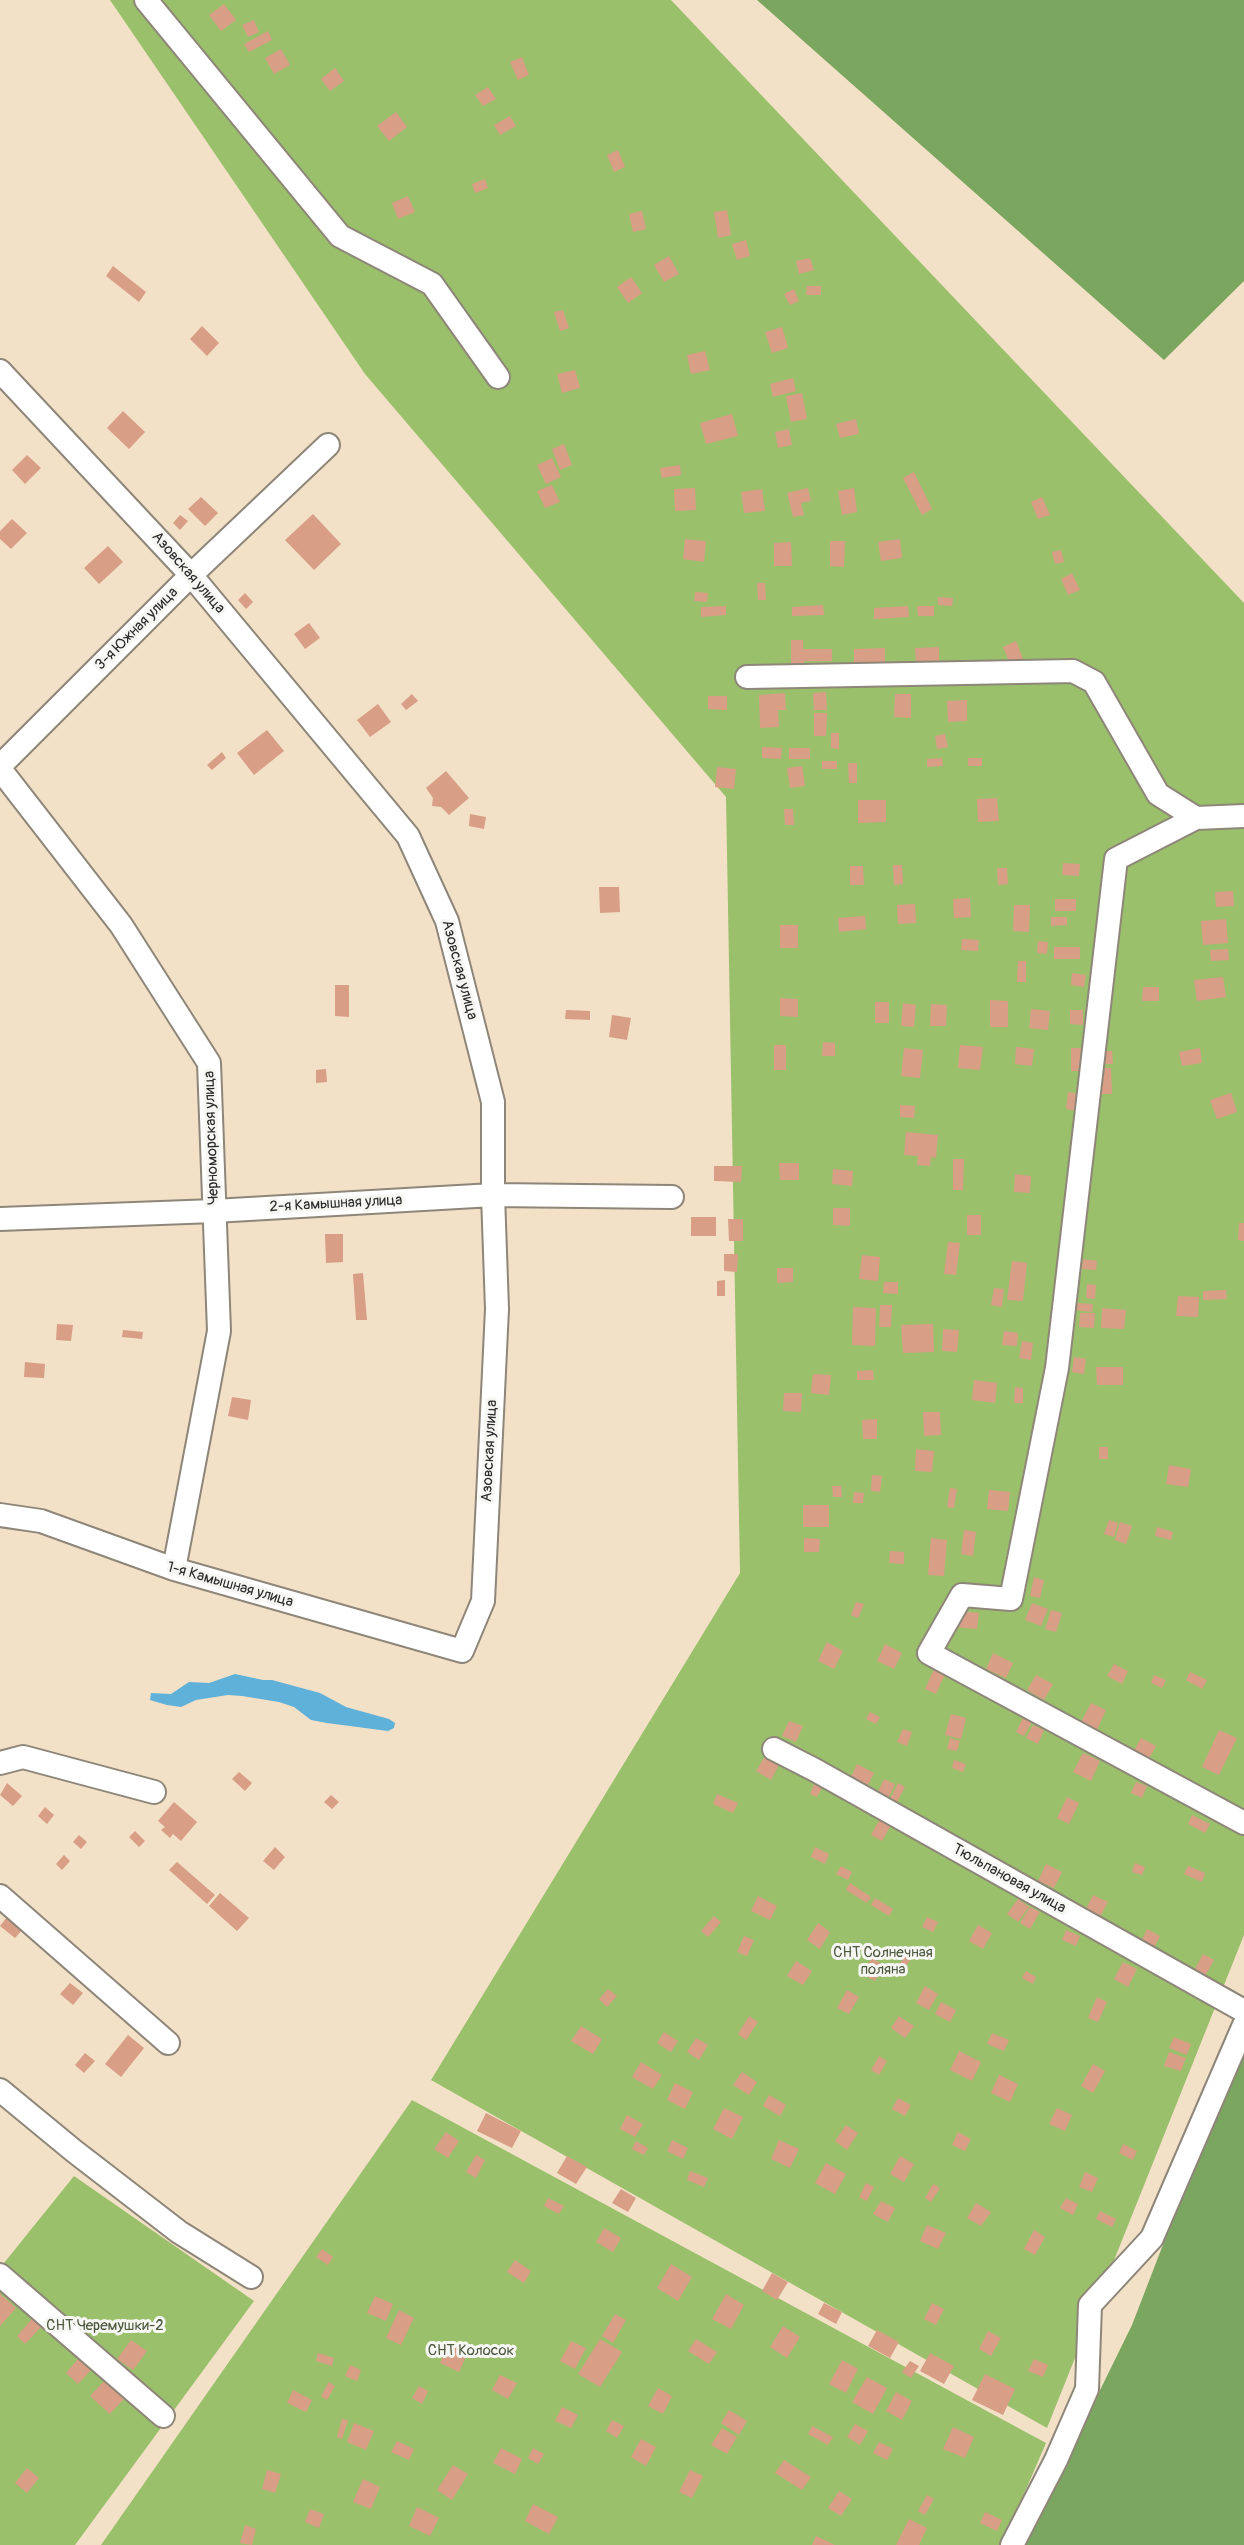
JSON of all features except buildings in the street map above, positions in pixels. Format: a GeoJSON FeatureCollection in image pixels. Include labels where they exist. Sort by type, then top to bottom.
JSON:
{"type":"FeatureCollection","features":[{"type":"Feature","properties":{"kind":"street"},"geometry":{"type":"LineString","coordinates":[[146,0],[340,236],[432,284],[498,377]]}},
{"type":"Feature","properties":{"kind":"street","name":"Азовская улица"},"geometry":{"type":"LineString","coordinates":[[0,370],[191,575],[408,836],[447,921],[493,1102],[497,1309],[483,1600],[462,1651]]}},
{"type":"Feature","properties":{"kind":"street","name":"3-я Южная улица"},"geometry":{"type":"LineString","coordinates":[[0,767],[191,575],[328,445]]}},
{"type":"Feature","properties":{"kind":"street"},"geometry":{"type":"LineString","coordinates":[[747,677],[1073,671],[1094,682],[1158,794],[1196,818]]}},
{"type":"Feature","properties":{"kind":"street","name":"Черноморская улица"},"geometry":{"type":"LineString","coordinates":[[0,767],[121,925],[209,1063],[219,1331],[174,1569]]}},
{"type":"Feature","properties":{"kind":"street"},"geometry":{"type":"LineString","coordinates":[[1244,816],[1196,818],[1116,859],[1057,1368],[1011,1599],[962,1595],[929,1653],[1244,1823]]}},
{"type":"Feature","properties":{"kind":"street","name":"2-я Камышная улица"},"geometry":{"type":"LineString","coordinates":[[0,1219],[214,1211],[493,1195],[672,1197]]}},
{"type":"Feature","properties":{"kind":"street","name":"1-я Камышная улица"},"geometry":{"type":"LineString","coordinates":[[0,1515],[41,1521],[174,1569],[462,1651]]}},
{"type":"Feature","properties":{"kind":"street","name":"Тюльпановая улица"},"geometry":{"type":"LineString","coordinates":[[774,1749],[1244,2011]]}},
{"type":"Feature","properties":{"kind":"street"},"geometry":{"type":"LineString","coordinates":[[0,1763],[23,1757],[154,1792]]}},
{"type":"Feature","properties":{"kind":"street"},"geometry":{"type":"LineString","coordinates":[[0,1896],[168,2043]]}},
{"type":"Feature","properties":{"kind":"street"},"geometry":{"type":"LineString","coordinates":[[1012,2545],[1056,2460],[1087,2389],[1090,2305],[1152,2238],[1244,2025]]}},
{"type":"Feature","properties":{"kind":"street"},"geometry":{"type":"LineString","coordinates":[[0,2090],[179,2232],[251,2277]]}},
{"type":"Feature","properties":{"kind":"street"},"geometry":{"type":"LineString","coordinates":[[0,2275],[163,2416]]}},
{"type":"Feature","properties":{"kind":"green space","name":"СНТ Солнечная поляна"},"geometry":{"type":"Polygon","coordinates":[[[110,0],[671,0],[1244,603],[1244,1935],[1047,2428],[431,2080],[740,1573],[726,797],[365,374],[110,0]]]}},
{"type":"Feature","properties":{"kind":"green space"},"geometry":{"type":"Polygon","coordinates":[[[757,0],[1244,0],[1244,281],[1164,360],[757,0]]]}},
{"type":"Feature","properties":{"kind":"green space"},"geometry":{"type":"Polygon","coordinates":[[[1244,2053],[1244,2545],[1024,2545],[1132,2325],[1188,2180],[1244,2053]]]}},
{"type":"Feature","properties":{"kind":"green space","name":"СНТ Колосок"},"geometry":{"type":"Polygon","coordinates":[[[412,2100],[1046,2443],[1002,2545],[101,2545],[412,2100]]]}},
{"type":"Feature","properties":{"kind":"green space","name":"СНТ Черемушки-2"},"geometry":{"type":"Polygon","coordinates":[[[74,2176],[254,2301],[75,2545],[0,2545],[0,2268],[74,2176]]]}},
{"type":"Feature","properties":{"kind":"water"},"geometry":{"type":"Polygon","coordinates":[[[235,1674],[272,1680],[320,1693],[346,1707],[389,1719],[395,1723],[394,1728],[388,1731],[311,1720],[294,1707],[242,1696],[228,1695],[196,1700],[181,1707],[150,1700],[151,1693],[171,1694],[189,1682],[209,1683],[235,1674]]]}}]}
